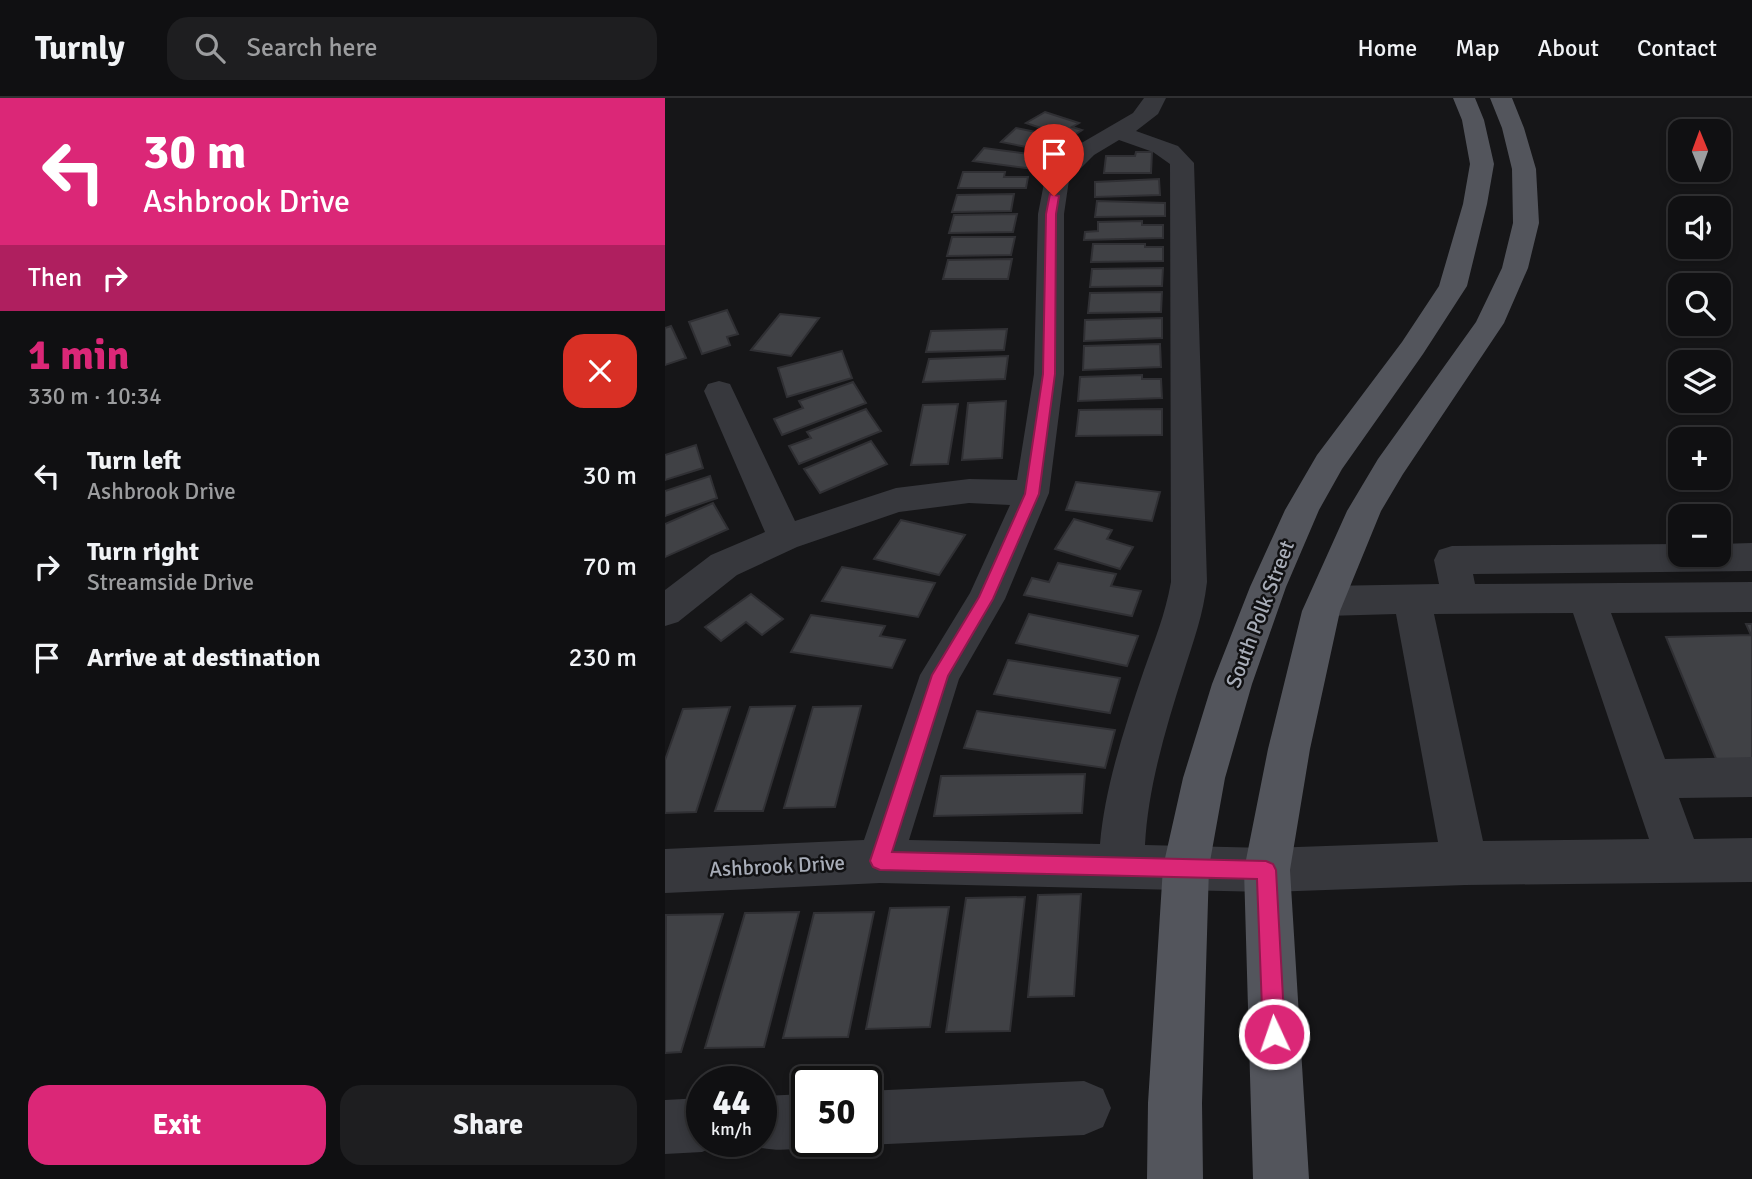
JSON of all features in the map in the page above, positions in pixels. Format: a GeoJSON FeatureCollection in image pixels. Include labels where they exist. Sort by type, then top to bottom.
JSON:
{"type":"FeatureCollection","features":[{"type":"Feature","properties":{"kind":"main road","name":"South Polk Street"},"geometry":{"type":"LineString","coordinates":[[1175,1179],[1175,1103],[1186,867],[1204,778],[1232,684],[1268,587],[1302,510],[1329,463],[1413,348],[1453,286],[1475,205],[1482,163],[1473,120],[1464,98]]}},
{"type":"Feature","properties":{"kind":"main road"},"geometry":{"type":"LineString","coordinates":[[1280,1179],[1266,870],[1289,749],[1321,611],[1364,511],[1390,467],[1490,323],[1514,268],[1525,223],[1524,169],[1513,128],[1501,98]]}},
{"type":"Feature","properties":{"kind":"street"},"geometry":{"type":"LineString","coordinates":[[1121,866],[1125,809],[1164,671],[1184,617],[1189,582],[1182,163],[1168,150],[1129,138],[1119,131],[1116,121],[1129,98]]}},
{"type":"Feature","properties":{"kind":"street"},"geometry":{"type":"LineString","coordinates":[[880,861],[940,675],[986,599],[1032,494],[1049,374],[1051,214],[1057,178],[1086,150],[1141,118],[1150,109],[1155,98]]}},
{"type":"Feature","properties":{"kind":"street"},"geometry":{"type":"LineString","coordinates":[[719,391],[785,538]]}},
{"type":"Feature","properties":{"kind":"street"},"geometry":{"type":"LineString","coordinates":[[665,611],[724,565],[785,538],[896,500],[969,491],[1032,494]]}},
{"type":"Feature","properties":{"kind":"street"},"geometry":{"type":"LineString","coordinates":[[1460,599],[1452,560],[1752,557]]}},
{"type":"Feature","properties":{"kind":"street"},"geometry":{"type":"LineString","coordinates":[[1326,601],[1752,597]]}},
{"type":"Feature","properties":{"kind":"street"},"geometry":{"type":"LineString","coordinates":[[1587,598],[1679,860]]}},
{"type":"Feature","properties":{"kind":"street"},"geometry":{"type":"LineString","coordinates":[[1412,599],[1465,863]]}},
{"type":"Feature","properties":{"kind":"street"},"geometry":{"type":"LineString","coordinates":[[1650,779],[1752,777]]}},
{"type":"Feature","properties":{"kind":"street","name":"Ashbrook Drive"},"geometry":{"type":"LineString","coordinates":[[665,871],[880,861],[1266,870],[1465,863],[1752,860]]}},
{"type":"Feature","properties":{"kind":"street"},"geometry":{"type":"LineString","coordinates":[[882,1117],[1084,1108]]}},
{"type":"Feature","properties":{"kind":"street"},"geometry":{"type":"LineString","coordinates":[[665,1127],[686,1126]]}},
{"type":"Feature","properties":{"kind":"building"},"geometry":{"type":"Polygon","coordinates":[[[1045,112],[1079,123],[1072,127],[1082,130],[1070,138],[1026,123],[1045,112]]]}},
{"type":"Feature","properties":{"kind":"building"},"geometry":{"type":"Polygon","coordinates":[[[1016,128],[1066,138],[1052,152],[1001,142],[1016,128]]]}},
{"type":"Feature","properties":{"kind":"building"},"geometry":{"type":"Polygon","coordinates":[[[984,148],[1029,154],[1026,158],[1041,159],[1034,169],[973,161],[984,148]]]}},
{"type":"Feature","properties":{"kind":"building"},"geometry":{"type":"Polygon","coordinates":[[[1136,152],[1152,152],[1151,173],[1104,173],[1106,156],[1135,156],[1136,152]]]}},
{"type":"Feature","properties":{"kind":"building"},"geometry":{"type":"Polygon","coordinates":[[[963,172],[1005,172],[1004,177],[1028,177],[1026,188],[958,188],[963,172]]]}},
{"type":"Feature","properties":{"kind":"building"},"geometry":{"type":"Polygon","coordinates":[[[1159,179],[1160,195],[1095,197],[1095,182],[1159,179]]]}},
{"type":"Feature","properties":{"kind":"building"},"geometry":{"type":"Polygon","coordinates":[[[1014,194],[1011,211],[952,212],[957,195],[1014,194]]]}},
{"type":"Feature","properties":{"kind":"building"},"geometry":{"type":"Polygon","coordinates":[[[1097,201],[1165,203],[1165,216],[1095,217],[1097,201]]]}},
{"type":"Feature","properties":{"kind":"building"},"geometry":{"type":"Polygon","coordinates":[[[1017,214],[1013,232],[949,233],[954,215],[1017,214]]]}},
{"type":"Feature","properties":{"kind":"building"},"geometry":{"type":"Polygon","coordinates":[[[1142,221],[1142,225],[1163,225],[1163,238],[1084,240],[1085,232],[1098,231],[1098,222],[1142,221]]]}},
{"type":"Feature","properties":{"kind":"building"},"geometry":{"type":"Polygon","coordinates":[[[952,237],[1015,237],[1011,255],[947,256],[952,237]]]}},
{"type":"Feature","properties":{"kind":"building"},"geometry":{"type":"Polygon","coordinates":[[[1093,244],[1145,244],[1145,247],[1163,247],[1163,261],[1091,262],[1093,244]]]}},
{"type":"Feature","properties":{"kind":"building"},"geometry":{"type":"Polygon","coordinates":[[[1012,259],[1008,279],[943,279],[948,260],[1012,259]]]}},
{"type":"Feature","properties":{"kind":"building"},"geometry":{"type":"Polygon","coordinates":[[[1163,268],[1162,286],[1090,287],[1092,269],[1163,268]]]}},
{"type":"Feature","properties":{"kind":"building"},"geometry":{"type":"Polygon","coordinates":[[[1162,292],[1161,312],[1088,313],[1090,293],[1162,292]]]}},
{"type":"Feature","properties":{"kind":"building"},"geometry":{"type":"Polygon","coordinates":[[[727,310],[738,334],[727,337],[730,345],[702,354],[689,322],[727,310]]]}},
{"type":"Feature","properties":{"kind":"building"},"geometry":{"type":"Polygon","coordinates":[[[780,314],[819,318],[791,356],[751,350],[780,314]]]}},
{"type":"Feature","properties":{"kind":"building"},"geometry":{"type":"Polygon","coordinates":[[[1162,318],[1162,338],[1084,341],[1085,320],[1162,318]]]}},
{"type":"Feature","properties":{"kind":"building"},"geometry":{"type":"Polygon","coordinates":[[[671,326],[686,358],[665,365],[665,328],[671,326]]]}},
{"type":"Feature","properties":{"kind":"building"},"geometry":{"type":"Polygon","coordinates":[[[1007,329],[1004,350],[926,352],[931,331],[1007,329]]]}},
{"type":"Feature","properties":{"kind":"building"},"geometry":{"type":"Polygon","coordinates":[[[1160,344],[1161,367],[1083,370],[1084,346],[1160,344]]]}},
{"type":"Feature","properties":{"kind":"building"},"geometry":{"type":"Polygon","coordinates":[[[842,351],[852,378],[787,397],[778,368],[842,351]]]}},
{"type":"Feature","properties":{"kind":"building"},"geometry":{"type":"Polygon","coordinates":[[[1008,356],[1005,379],[923,382],[929,359],[1008,356]]]}},
{"type":"Feature","properties":{"kind":"building"},"geometry":{"type":"Polygon","coordinates":[[[1142,375],[1142,379],[1161,379],[1162,398],[1078,401],[1080,377],[1142,375]]]}},
{"type":"Feature","properties":{"kind":"building"},"geometry":{"type":"Polygon","coordinates":[[[853,382],[866,403],[782,435],[774,419],[803,408],[799,401],[853,382]]]}},
{"type":"Feature","properties":{"kind":"building"},"geometry":{"type":"Polygon","coordinates":[[[1006,401],[1002,458],[962,460],[968,403],[1006,401]]]}},
{"type":"Feature","properties":{"kind":"building"},"geometry":{"type":"Polygon","coordinates":[[[958,404],[948,464],[911,465],[923,405],[958,404]]]}},
{"type":"Feature","properties":{"kind":"building"},"geometry":{"type":"Polygon","coordinates":[[[866,409],[881,431],[799,464],[789,446],[811,438],[807,432],[866,409]]]}},
{"type":"Feature","properties":{"kind":"building"},"geometry":{"type":"Polygon","coordinates":[[[1162,409],[1162,435],[1076,436],[1079,410],[1162,409]]]}},
{"type":"Feature","properties":{"kind":"building"},"geometry":{"type":"Polygon","coordinates":[[[871,441],[887,464],[820,493],[804,469],[871,441]]]}},
{"type":"Feature","properties":{"kind":"building"},"geometry":{"type":"Polygon","coordinates":[[[696,445],[703,468],[665,480],[665,455],[696,445]]]}},
{"type":"Feature","properties":{"kind":"building"},"geometry":{"type":"Polygon","coordinates":[[[710,476],[717,498],[665,516],[665,491],[710,476]]]}},
{"type":"Feature","properties":{"kind":"building"},"geometry":{"type":"Polygon","coordinates":[[[1076,482],[1160,492],[1152,521],[1066,510],[1076,482]]]}},
{"type":"Feature","properties":{"kind":"building"},"geometry":{"type":"Polygon","coordinates":[[[713,503],[728,529],[665,557],[665,524],[713,503]]]}},
{"type":"Feature","properties":{"kind":"building"},"geometry":{"type":"Polygon","coordinates":[[[1074,519],[1112,530],[1107,539],[1133,547],[1120,569],[1055,549],[1074,519]]]}},
{"type":"Feature","properties":{"kind":"building"},"geometry":{"type":"Polygon","coordinates":[[[901,520],[965,535],[939,575],[874,559],[901,520]]]}},
{"type":"Feature","properties":{"kind":"building"},"geometry":{"type":"Polygon","coordinates":[[[1058,563],[1116,574],[1111,586],[1141,591],[1132,616],[1024,595],[1032,578],[1049,582],[1058,563]]]}},
{"type":"Feature","properties":{"kind":"building"},"geometry":{"type":"Polygon","coordinates":[[[842,567],[935,583],[918,617],[822,601],[842,567]]]}},
{"type":"Feature","properties":{"kind":"building"},"geometry":{"type":"Polygon","coordinates":[[[751,594],[783,619],[762,635],[746,622],[721,641],[705,627],[751,594]]]}},
{"type":"Feature","properties":{"kind":"building"},"geometry":{"type":"Polygon","coordinates":[[[1029,614],[1138,636],[1127,666],[1016,643],[1029,614]]]}},
{"type":"Feature","properties":{"kind":"building"},"geometry":{"type":"Polygon","coordinates":[[[811,615],[885,626],[880,636],[905,640],[892,668],[791,652],[811,615]]]}},
{"type":"Feature","properties":{"kind":"building"},"geometry":{"type":"Polygon","coordinates":[[[1746,624],[1752,624],[1752,765],[1719,766],[1666,637],[1751,635],[1746,624]]]}},
{"type":"Feature","properties":{"kind":"building"},"geometry":{"type":"Polygon","coordinates":[[[1008,660],[1120,678],[1110,713],[994,694],[1008,660]]]}},
{"type":"Feature","properties":{"kind":"building"},"geometry":{"type":"Polygon","coordinates":[[[795,706],[763,811],[715,811],[750,707],[795,706]]]}},
{"type":"Feature","properties":{"kind":"building"},"geometry":{"type":"Polygon","coordinates":[[[861,706],[835,807],[784,808],[813,707],[861,706]]]}},
{"type":"Feature","properties":{"kind":"building"},"geometry":{"type":"Polygon","coordinates":[[[730,707],[696,812],[665,813],[665,760],[683,709],[730,707]]]}},
{"type":"Feature","properties":{"kind":"building"},"geometry":{"type":"Polygon","coordinates":[[[977,711],[1115,730],[1105,768],[964,748],[977,711]]]}},
{"type":"Feature","properties":{"kind":"building"},"geometry":{"type":"Polygon","coordinates":[[[1085,774],[1082,813],[934,816],[941,776],[1085,774]]]}},
{"type":"Feature","properties":{"kind":"building"},"geometry":{"type":"Polygon","coordinates":[[[1081,894],[1074,996],[1028,997],[1038,895],[1081,894]]]}},
{"type":"Feature","properties":{"kind":"building"},"geometry":{"type":"Polygon","coordinates":[[[1025,897],[1010,1031],[946,1032],[966,898],[1025,897]]]}},
{"type":"Feature","properties":{"kind":"building"},"geometry":{"type":"Polygon","coordinates":[[[949,907],[930,1027],[866,1029],[890,908],[949,907]]]}},
{"type":"Feature","properties":{"kind":"building"},"geometry":{"type":"Polygon","coordinates":[[[799,912],[764,1047],[705,1048],[745,913],[799,912]]]}},
{"type":"Feature","properties":{"kind":"building"},"geometry":{"type":"Polygon","coordinates":[[[874,912],[848,1037],[783,1038],[814,913],[874,912]]]}},
{"type":"Feature","properties":{"kind":"building"},"geometry":{"type":"Polygon","coordinates":[[[723,914],[681,1052],[665,1053],[666,915],[723,914]]]}},
{"type":"Feature","properties":{"kind":"route"},"geometry":{"type":"LineString","coordinates":[[1054,196],[1051,214],[1049,374],[1032,494],[986,599],[940,675],[880,861],[1266,870],[1274,1034]]}}]}
